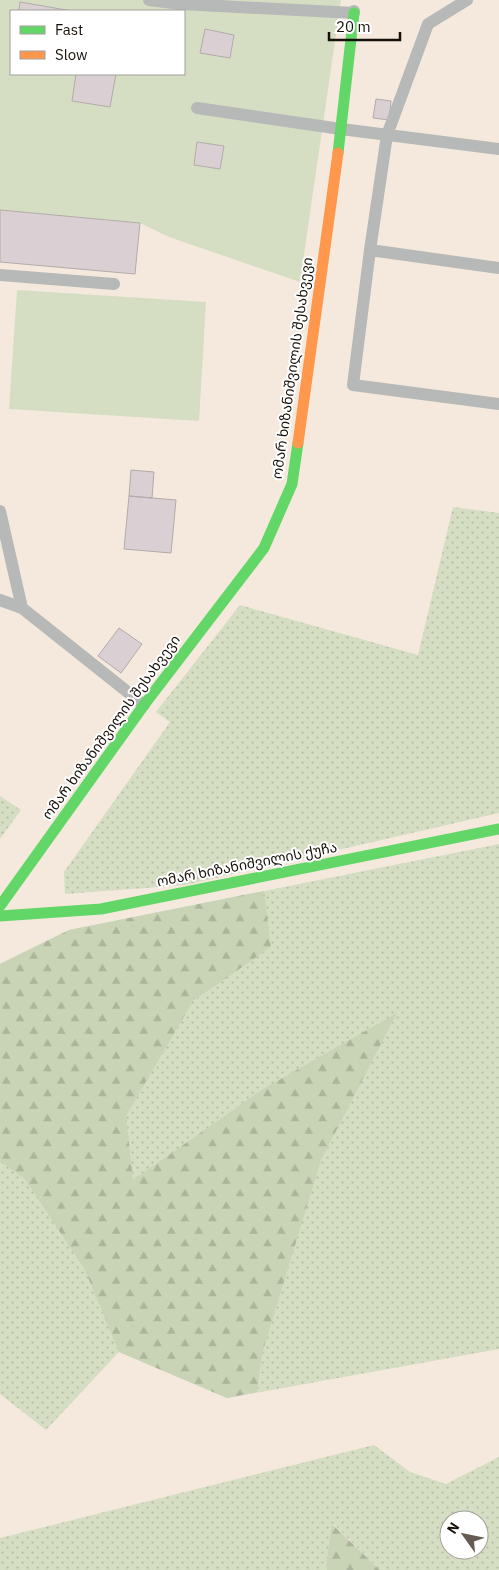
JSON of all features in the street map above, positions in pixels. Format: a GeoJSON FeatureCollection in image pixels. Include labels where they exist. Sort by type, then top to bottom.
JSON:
{"type":"FeatureCollection","features":[{"type":"Feature","properties":{"kind":"street","name":"ომარ ხიზანიშვილის შესახვევი"},"geometry":{"type":"LineString","coordinates":[[0,906],[144,705],[264,548],[292,484],[341,129],[354,13]]}},
{"type":"Feature","properties":{"kind":"street","name":"ომარ ხიზანიშვილის ქუჩა"},"geometry":{"type":"LineString","coordinates":[[0,916],[101,909],[499,829]]}},
{"type":"Feature","properties":{"kind":"lane"},"geometry":{"type":"LineString","coordinates":[[149,0],[181,4],[354,13],[355,0]]}},
{"type":"Feature","properties":{"kind":"lane"},"geometry":{"type":"LineString","coordinates":[[468,0],[428,24],[387,135],[353,385],[499,404]]}},
{"type":"Feature","properties":{"kind":"lane"},"geometry":{"type":"LineString","coordinates":[[197,108],[499,149]]}},
{"type":"Feature","properties":{"kind":"lane"},"geometry":{"type":"LineString","coordinates":[[370,250],[499,268]]}},
{"type":"Feature","properties":{"kind":"lane"},"geometry":{"type":"LineString","coordinates":[[0,275],[114,284]]}},
{"type":"Feature","properties":{"kind":"lane"},"geometry":{"type":"LineString","coordinates":[[0,511],[22,608]]}},
{"type":"Feature","properties":{"kind":"lane"},"geometry":{"type":"LineString","coordinates":[[0,600],[22,608],[144,705]]}},
{"type":"Feature","properties":{"kind":"green space"},"geometry":{"type":"Polygon","coordinates":[[[0,0],[341,0],[300,282],[169,237],[140,223],[0,210],[0,0]]]}},
{"type":"Feature","properties":{"kind":"green space"},"geometry":{"type":"Polygon","coordinates":[[[17,290],[206,302],[199,421],[9,409],[17,290]]]}},
{"type":"Feature","properties":{"kind":"green space"},"geometry":{"type":"Polygon","coordinates":[[[453,507],[499,513],[499,813],[185,885],[65,894],[64,872],[170,722],[156,712],[240,605],[418,655],[453,507]]]}},
{"type":"Feature","properties":{"kind":"green space"},"geometry":{"type":"Polygon","coordinates":[[[0,796],[21,810],[0,839],[0,796]]]}},
{"type":"Feature","properties":{"kind":"green space"},"geometry":{"type":"Polygon","coordinates":[[[499,844],[499,1349],[227,1398],[119,1352],[46,1430],[0,1394],[0,964],[69,930],[499,844]]]}},
{"type":"Feature","properties":{"kind":"green space"},"geometry":{"type":"Polygon","coordinates":[[[264,891],[271,947],[193,1001],[126,1116],[133,1180],[263,1089],[397,1013],[321,1160],[262,1354],[257,1392],[227,1398],[119,1352],[85,1270],[25,1179],[0,1161],[0,964],[69,930],[264,891]]]}},
{"type":"Feature","properties":{"kind":"green space"},"geometry":{"type":"Polygon","coordinates":[[[374,1445],[410,1472],[446,1484],[499,1457],[499,1570],[380,1570],[333,1524],[326,1565],[327,1570],[0,1570],[0,1538],[374,1445]]]}},
{"type":"Feature","properties":{"kind":"green space"},"geometry":{"type":"Polygon","coordinates":[[[332,1524],[380,1570],[327,1570],[326,1565],[332,1524]]]}},
{"type":"Feature","properties":{"kind":"building"},"geometry":{"type":"Polygon","coordinates":[[[20,2],[66,10],[19,10],[20,2]]]}},
{"type":"Feature","properties":{"kind":"building"},"geometry":{"type":"Polygon","coordinates":[[[205,29],[234,35],[230,58],[200,53],[205,29]]]}},
{"type":"Feature","properties":{"kind":"building"},"geometry":{"type":"Polygon","coordinates":[[[76,75],[116,75],[110,107],[72,101],[76,75]]]}},
{"type":"Feature","properties":{"kind":"building"},"geometry":{"type":"Polygon","coordinates":[[[376,99],[391,101],[389,120],[373,118],[376,99]]]}},
{"type":"Feature","properties":{"kind":"building"},"geometry":{"type":"Polygon","coordinates":[[[197,142],[224,146],[220,169],[194,165],[197,142]]]}},
{"type":"Feature","properties":{"kind":"building"},"geometry":{"type":"Polygon","coordinates":[[[0,210],[140,223],[135,274],[0,262],[0,210]]]}},
{"type":"Feature","properties":{"kind":"building"},"geometry":{"type":"Polygon","coordinates":[[[131,470],[154,472],[152,498],[129,496],[131,470]]]}},
{"type":"Feature","properties":{"kind":"building"},"geometry":{"type":"Polygon","coordinates":[[[129,496],[176,500],[171,553],[124,549],[129,496]]]}},
{"type":"Feature","properties":{"kind":"building"},"geometry":{"type":"Polygon","coordinates":[[[119,628],[142,644],[121,673],[98,656],[119,628]]]}},
{"type":"Feature","properties":{"kind":"traffic: fast"},"geometry":{"type":"LineString","coordinates":[[338,153],[354,13]]}},
{"type":"Feature","properties":{"kind":"traffic: fast"},"geometry":{"type":"LineString","coordinates":[[0,906],[144,705],[264,548],[292,484],[298,443]]}},
{"type":"Feature","properties":{"kind":"traffic: fast"},"geometry":{"type":"LineString","coordinates":[[0,916],[101,909],[499,829]]}},
{"type":"Feature","properties":{"kind":"traffic: slow"},"geometry":{"type":"LineString","coordinates":[[298,443],[338,153]]}}]}
